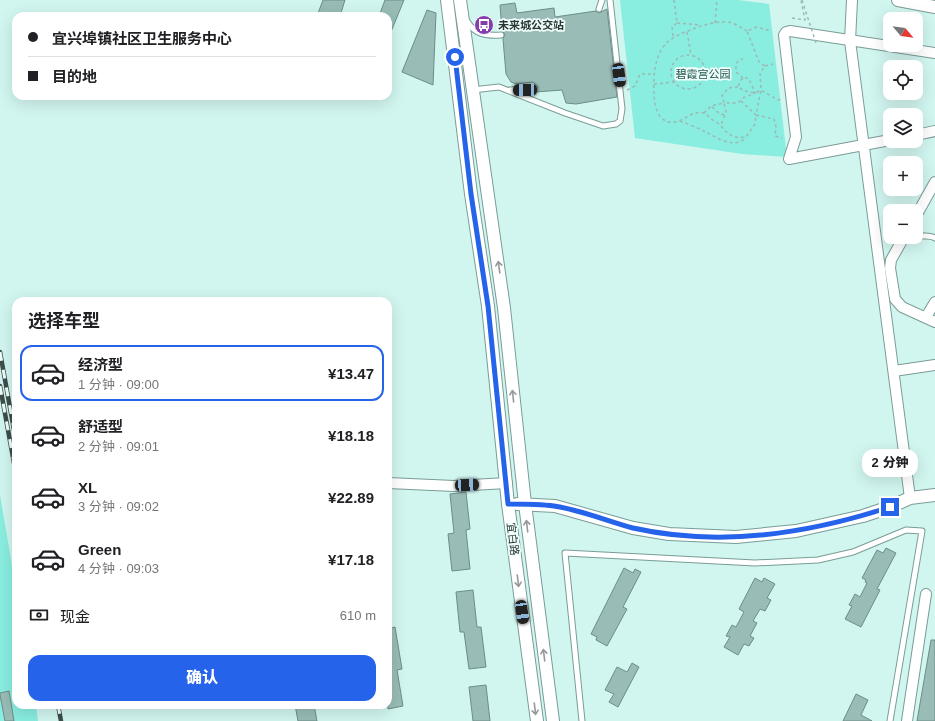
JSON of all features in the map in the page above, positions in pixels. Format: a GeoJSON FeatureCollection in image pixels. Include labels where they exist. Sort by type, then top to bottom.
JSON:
{"type":"FeatureCollection","features":[{"type":"Feature","properties":{"kind":"street","name":"宜白路"},"geometry":{"type":"LineString","coordinates":[[447,0],[471,194],[488,306],[508,504],[537,721]]}},
{"type":"Feature","properties":{"kind":"street"},"geometry":{"type":"LineString","coordinates":[[852,0],[850,41],[862,145],[894,371],[910,498]]}},
{"type":"Feature","properties":{"kind":"street"},"geometry":{"type":"LineString","coordinates":[[898,0],[935,6]]}},
{"type":"Feature","properties":{"kind":"street"},"geometry":{"type":"LineString","coordinates":[[461,6],[504,308],[524,504],[553,721]]}},
{"type":"Feature","properties":{"kind":"street"},"geometry":{"type":"LineString","coordinates":[[883,141],[789,159],[796,137],[784,35],[786,32],[935,53]]}},
{"type":"Feature","properties":{"kind":"street"},"geometry":{"type":"LineString","coordinates":[[923,134],[935,131]]}},
{"type":"Feature","properties":{"kind":"street"},"geometry":{"type":"LineString","coordinates":[[923,204],[934,185]]}},
{"type":"Feature","properties":{"kind":"street"},"geometry":{"type":"LineString","coordinates":[[900,244],[891,260],[890,268],[895,299],[902,307],[931,320],[935,302]]}},
{"type":"Feature","properties":{"kind":"street"},"geometry":{"type":"LineString","coordinates":[[894,371],[935,365]]}},
{"type":"Feature","properties":{"kind":"street"},"geometry":{"type":"LineString","coordinates":[[392,483],[454,486],[507,483]]}},
{"type":"Feature","properties":{"kind":"street"},"geometry":{"type":"LineString","coordinates":[[508,504],[555,506],[633,528],[669,534],[736,537],[796,531],[863,516],[890,507],[910,498],[935,495]]}},
{"type":"Feature","properties":{"kind":"street"},"geometry":{"type":"LineString","coordinates":[[908,721],[926,594]]}},
{"type":"Feature","properties":{"kind":"lane"},"geometry":{"type":"LineString","coordinates":[[600,9],[602,0]]}},
{"type":"Feature","properties":{"kind":"lane"},"geometry":{"type":"LineString","coordinates":[[472,90],[499,87],[565,114],[609,126],[616,124],[622,116],[621,91],[610,0]]}},
{"type":"Feature","properties":{"kind":"lane"},"geometry":{"type":"LineString","coordinates":[[461,6],[470,25],[478,32],[490,35],[501,35]]}},
{"type":"Feature","properties":{"kind":"lane"},"geometry":{"type":"LineString","coordinates":[[507,90],[534,88]]}},
{"type":"Feature","properties":{"kind":"lane"},"geometry":{"type":"LineString","coordinates":[[923,236],[931,236],[935,238]]}},
{"type":"Feature","properties":{"kind":"lane"},"geometry":{"type":"LineString","coordinates":[[582,721],[564,553],[755,563],[818,560],[853,552],[906,530],[922,531],[890,721]]}},
{"type":"Feature","properties":{"kind":"path"},"geometry":{"type":"LineString","coordinates":[[673,37],[671,31],[677,23],[674,0]]}},
{"type":"Feature","properties":{"kind":"path"},"geometry":{"type":"LineString","coordinates":[[715,23],[717,0]]}},
{"type":"Feature","properties":{"kind":"path"},"geometry":{"type":"LineString","coordinates":[[792,18],[805,20],[802,0]]}},
{"type":"Feature","properties":{"kind":"path"},"geometry":{"type":"LineString","coordinates":[[802,0],[816,43]]}},
{"type":"Feature","properties":{"kind":"path"},"geometry":{"type":"LineString","coordinates":[[677,23],[703,25],[729,22],[747,31],[759,62],[765,66]]}},
{"type":"Feature","properties":{"kind":"path"},"geometry":{"type":"LineString","coordinates":[[703,25],[673,37],[658,56],[654,84],[655,103],[660,117],[670,122],[679,121],[692,114],[704,113],[721,125],[728,134],[735,137],[746,137]]}},
{"type":"Feature","properties":{"kind":"path"},"geometry":{"type":"LineString","coordinates":[[747,31],[757,27],[770,31]]}},
{"type":"Feature","properties":{"kind":"path"},"geometry":{"type":"LineString","coordinates":[[687,32],[691,55]]}},
{"type":"Feature","properties":{"kind":"path"},"geometry":{"type":"LineString","coordinates":[[691,55],[702,63],[705,72],[703,79],[699,84],[690,88],[680,86],[676,82],[672,74],[674,63],[682,56],[691,55]]}},
{"type":"Feature","properties":{"kind":"path"},"geometry":{"type":"LineString","coordinates":[[743,59],[739,60],[735,69],[736,72],[743,78],[748,77],[755,93]]}},
{"type":"Feature","properties":{"kind":"path"},"geometry":{"type":"LineString","coordinates":[[679,121],[706,132],[721,141],[736,143],[744,140],[754,124],[762,90],[760,73],[765,66],[773,64]]}},
{"type":"Feature","properties":{"kind":"path"},"geometry":{"type":"LineString","coordinates":[[621,91],[632,89],[635,86],[640,74],[655,74]]}},
{"type":"Feature","properties":{"kind":"path"},"geometry":{"type":"LineString","coordinates":[[738,87],[743,78]]}},
{"type":"Feature","properties":{"kind":"path"},"geometry":{"type":"LineString","coordinates":[[654,84],[676,82]]}},
{"type":"Feature","properties":{"kind":"path"},"geometry":{"type":"LineString","coordinates":[[721,125],[725,115],[722,96],[728,88],[738,87],[745,91],[755,93]]}},
{"type":"Feature","properties":{"kind":"path"},"geometry":{"type":"LineString","coordinates":[[762,90],[778,100],[791,98]]}},
{"type":"Feature","properties":{"kind":"path"},"geometry":{"type":"LineString","coordinates":[[704,113],[711,106],[724,103],[738,103],[743,98],[762,90]]}},
{"type":"Feature","properties":{"kind":"path"},"geometry":{"type":"LineString","coordinates":[[741,101],[756,115],[774,119],[776,127],[775,136],[782,138]]}},
{"type":"Feature","properties":{"kind":"path"},"geometry":{"type":"LineString","coordinates":[[711,106],[720,114],[725,115]]}},
{"type":"Feature","properties":{"kind":"green space","name":"碧霞宫公园"},"geometry":{"type":"Polygon","coordinates":[[[620,0],[738,0],[769,4],[787,157],[742,154],[635,138],[620,0]]]}},
{"type":"Feature","properties":{"kind":"green space"},"geometry":{"type":"Polygon","coordinates":[[[0,495],[12,566],[12,709],[36,709],[38,721],[0,721],[0,495]]]}},
{"type":"Feature","properties":{"kind":"building"},"geometry":{"type":"Polygon","coordinates":[[[323,0],[345,0],[341,12],[318,12],[323,0]]]}},
{"type":"Feature","properties":{"kind":"building"},"geometry":{"type":"Polygon","coordinates":[[[385,0],[404,0],[392,29],[392,12],[380,12],[385,0]]]}},
{"type":"Feature","properties":{"kind":"building"},"geometry":{"type":"Polygon","coordinates":[[[515,3],[517,13],[554,8],[555,17],[596,11],[599,13],[607,9],[617,97],[576,104],[566,103],[562,90],[535,92],[538,87],[533,82],[516,84],[511,82],[506,74],[503,39],[505,34],[502,31],[500,5],[515,3]]]}},
{"type":"Feature","properties":{"kind":"building"},"geometry":{"type":"Polygon","coordinates":[[[427,10],[436,13],[433,85],[402,72],[427,10]]]}},
{"type":"Feature","properties":{"kind":"building"},"geometry":{"type":"Polygon","coordinates":[[[466,492],[470,529],[466,530],[470,569],[452,571],[448,534],[454,533],[450,494],[466,492]]]}},
{"type":"Feature","properties":{"kind":"building"},"geometry":{"type":"Polygon","coordinates":[[[886,548],[896,553],[877,589],[880,590],[861,627],[845,619],[852,606],[849,605],[855,594],[860,597],[867,583],[865,582],[866,580],[862,578],[877,550],[883,553],[886,548]]]}},
{"type":"Feature","properties":{"kind":"building"},"geometry":{"type":"Polygon","coordinates":[[[624,568],[633,573],[635,569],[641,572],[623,607],[627,609],[607,646],[596,640],[597,637],[591,634],[624,568]]]}},
{"type":"Feature","properties":{"kind":"building"},"geometry":{"type":"Polygon","coordinates":[[[755,578],[762,582],[764,578],[775,584],[767,598],[771,600],[765,611],[760,609],[753,621],[757,623],[750,636],[754,638],[749,646],[744,644],[738,655],[724,647],[730,637],[726,636],[732,625],[736,627],[744,612],[739,609],[755,578]]]}},
{"type":"Feature","properties":{"kind":"building"},"geometry":{"type":"Polygon","coordinates":[[[473,590],[477,627],[481,627],[486,667],[469,669],[464,632],[460,632],[456,592],[473,590]]]}},
{"type":"Feature","properties":{"kind":"building"},"geometry":{"type":"Polygon","coordinates":[[[395,627],[402,669],[397,670],[403,706],[392,708],[392,628],[395,627]]]}},
{"type":"Feature","properties":{"kind":"building"},"geometry":{"type":"Polygon","coordinates":[[[931,640],[935,640],[935,721],[917,721],[931,640]]]}},
{"type":"Feature","properties":{"kind":"building"},"geometry":{"type":"Polygon","coordinates":[[[632,663],[639,667],[618,707],[609,702],[614,694],[605,690],[617,667],[627,672],[632,663]]]}},
{"type":"Feature","properties":{"kind":"building"},"geometry":{"type":"Polygon","coordinates":[[[486,685],[490,721],[473,721],[469,687],[486,685]]]}},
{"type":"Feature","properties":{"kind":"building"},"geometry":{"type":"Polygon","coordinates":[[[9,691],[14,721],[5,721],[0,695],[0,693],[9,691]]]}},
{"type":"Feature","properties":{"kind":"building"},"geometry":{"type":"Polygon","coordinates":[[[856,694],[868,700],[861,715],[872,721],[843,721],[856,694]]]}},
{"type":"Feature","properties":{"kind":"building"},"geometry":{"type":"Polygon","coordinates":[[[296,709],[315,709],[317,721],[298,721],[296,709]]]}},
{"type":"Feature","properties":{"kind":"railway"},"geometry":{"type":"LineString","coordinates":[[0,352],[12,419]]}},
{"type":"Feature","properties":{"kind":"railway"},"geometry":{"type":"LineString","coordinates":[[0,386],[12,452]]}},
{"type":"Feature","properties":{"kind":"railway"},"geometry":{"type":"LineString","coordinates":[[59,709],[61,721]]}},
{"type":"Feature","properties":{"kind":"place","name":"未来城公交站"},"geometry":{"type":"Point","coordinates":[484,25]}},
{"type":"Feature","properties":{"kind":"route"},"geometry":{"type":"LineString","coordinates":[[455,57],[471,194],[488,306],[508,504],[537,504],[555,506],[633,528],[669,534],[736,537],[796,531],[863,516],[890,507]]}}]}
